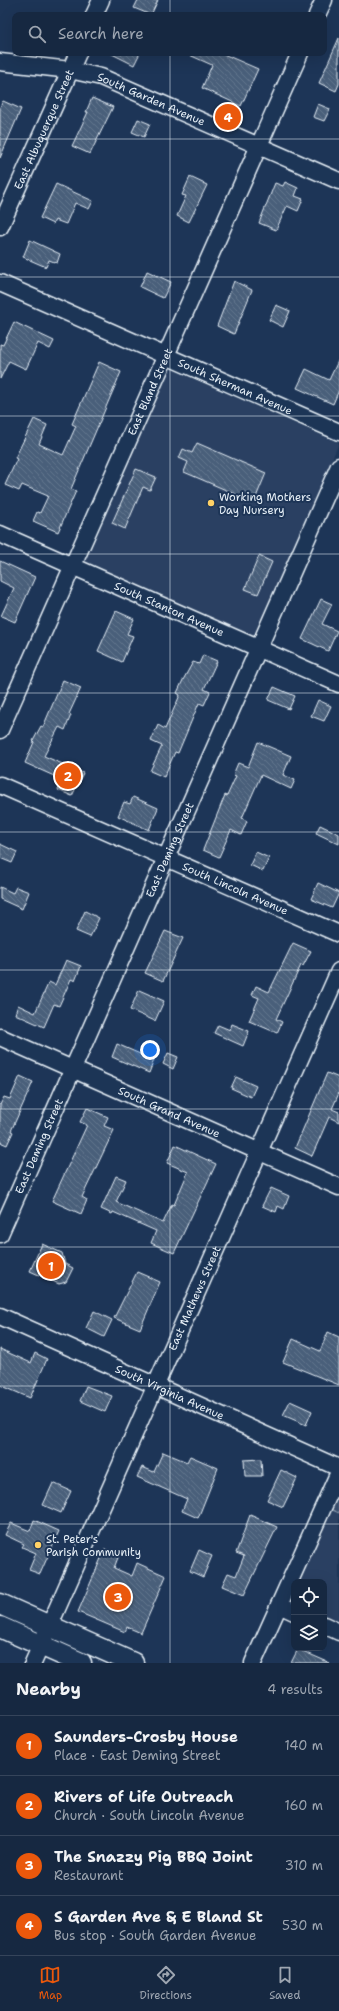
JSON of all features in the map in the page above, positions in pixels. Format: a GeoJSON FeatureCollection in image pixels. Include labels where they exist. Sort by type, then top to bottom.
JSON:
{"type":"FeatureCollection","features":[{"type":"Feature","properties":{"kind":"main road"},"geometry":{"type":"LineString","coordinates":[[0,1604],[133,1663]]}},
{"type":"Feature","properties":{"kind":"main road"},"geometry":{"type":"LineString","coordinates":[[0,1627],[81,1663]]}},
{"type":"Feature","properties":{"kind":"street"},"geometry":{"type":"LineString","coordinates":[[95,12],[101,0]]}},
{"type":"Feature","properties":{"kind":"street"},"geometry":{"type":"LineString","coordinates":[[318,12],[324,0]]}},
{"type":"Feature","properties":{"kind":"street","name":"East Albuquerque Street"},"geometry":{"type":"LineString","coordinates":[[0,227],[77,56]]}},
{"type":"Feature","properties":{"kind":"street","name":"East Bland Street"},"geometry":{"type":"LineString","coordinates":[[0,730],[167,357],[299,56]]}},
{"type":"Feature","properties":{"kind":"street","name":"South Garden Avenue"},"geometry":{"type":"LineString","coordinates":[[0,62],[70,70],[101,76],[120,83],[339,181]]}},
{"type":"Feature","properties":{"kind":"street","name":"South Sherman Avenue"},"geometry":{"type":"LineString","coordinates":[[0,283],[339,432]]}},
{"type":"Feature","properties":{"kind":"street","name":"East Deming Street"},"geometry":{"type":"LineString","coordinates":[[0,1234],[74,1070],[339,466]]}},
{"type":"Feature","properties":{"kind":"street","name":"South Stanton Avenue"},"geometry":{"type":"LineString","coordinates":[[0,534],[339,684]]}},
{"type":"Feature","properties":{"kind":"street","name":"South Lincoln Avenue"},"geometry":{"type":"LineString","coordinates":[[0,785],[339,934]]}},
{"type":"Feature","properties":{"kind":"street","name":"East Mathews Street"},"geometry":{"type":"LineString","coordinates":[[33,1663],[154,1386],[339,971]]}},
{"type":"Feature","properties":{"kind":"street","name":"South Grand Avenue"},"geometry":{"type":"LineString","coordinates":[[0,1037],[339,1187]]}},
{"type":"Feature","properties":{"kind":"street","name":"South Virginia Avenue"},"geometry":{"type":"LineString","coordinates":[[0,1316],[339,1468]]}},
{"type":"Feature","properties":{"kind":"street"},"geometry":{"type":"LineString","coordinates":[[253,1663],[339,1472]]}},
{"type":"Feature","properties":{"kind":"street"},"geometry":{"type":"LineString","coordinates":[[279,1605],[291,1611]]}},
{"type":"Feature","properties":{"kind":"street"},"geometry":{"type":"LineString","coordinates":[[327,1626],[339,1632]]}},
{"type":"Feature","properties":{"kind":"shaded area","name":"Working Mothers Day Nursery"},"geometry":{"type":"Polygon","coordinates":[[[169,368],[339,443],[254,637],[83,562],[169,368]]]}},
{"type":"Feature","properties":{"kind":"shaded area"},"geometry":{"type":"Polygon","coordinates":[[[339,1472],[339,1513],[323,1506],[339,1472]]]}},
{"type":"Feature","properties":{"kind":"shaded area"},"geometry":{"type":"Polygon","coordinates":[[[323,1506],[339,1513],[339,1632],[327,1626],[327,1579],[291,1579],[291,1611],[279,1605],[323,1506]]]}},
{"type":"Feature","properties":{"kind":"building"},"geometry":{"type":"Polygon","coordinates":[[[138,0],[158,0],[152,12],[144,12],[134,8],[138,0]]]}},
{"type":"Feature","properties":{"kind":"building"},"geometry":{"type":"Polygon","coordinates":[[[339,38],[339,84],[336,91],[319,83],[339,38]]]}},
{"type":"Feature","properties":{"kind":"building"},"geometry":{"type":"Polygon","coordinates":[[[116,56],[138,56],[134,65],[116,56]]]}},
{"type":"Feature","properties":{"kind":"building"},"geometry":{"type":"Polygon","coordinates":[[[192,56],[228,56],[258,69],[241,106],[202,88],[212,65],[192,56]]]}},
{"type":"Feature","properties":{"kind":"building"},"geometry":{"type":"Polygon","coordinates":[[[92,98],[113,107],[90,154],[72,146],[88,112],[86,112],[92,98]]]}},
{"type":"Feature","properties":{"kind":"building"},"geometry":{"type":"Polygon","coordinates":[[[3,101],[21,109],[0,158],[0,107],[3,101]]]}},
{"type":"Feature","properties":{"kind":"building"},"geometry":{"type":"Polygon","coordinates":[[[318,104],[330,109],[324,121],[313,117],[318,104]]]}},
{"type":"Feature","properties":{"kind":"building"},"geometry":{"type":"Polygon","coordinates":[[[138,119],[150,124],[144,137],[132,132],[138,119]]]}},
{"type":"Feature","properties":{"kind":"building"},"geometry":{"type":"Polygon","coordinates":[[[190,177],[207,185],[189,222],[177,216],[186,196],[182,195],[190,177]]]}},
{"type":"Feature","properties":{"kind":"building"},"geometry":{"type":"Polygon","coordinates":[[[285,182],[298,188],[295,196],[303,199],[298,211],[287,206],[276,230],[259,223],[275,183],[283,186],[285,182]]]}},
{"type":"Feature","properties":{"kind":"building"},"geometry":{"type":"Polygon","coordinates":[[[56,184],[93,201],[89,209],[75,203],[66,224],[55,220],[53,224],[40,218],[56,184]]]}},
{"type":"Feature","properties":{"kind":"building"},"geometry":{"type":"Polygon","coordinates":[[[30,240],[60,254],[57,263],[49,260],[46,267],[23,257],[30,240]]]}},
{"type":"Feature","properties":{"kind":"building"},"geometry":{"type":"Polygon","coordinates":[[[147,271],[171,282],[163,298],[140,287],[147,271]]]}},
{"type":"Feature","properties":{"kind":"building"},"geometry":{"type":"Polygon","coordinates":[[[234,281],[252,290],[234,334],[217,326],[234,281]]]}},
{"type":"Feature","properties":{"kind":"building"},"geometry":{"type":"Polygon","coordinates":[[[276,305],[290,311],[283,327],[269,320],[276,305]]]}},
{"type":"Feature","properties":{"kind":"building"},"geometry":{"type":"Polygon","coordinates":[[[14,322],[54,341],[50,349],[38,343],[26,369],[9,361],[0,379],[0,344],[3,345],[14,322]]]}},
{"type":"Feature","properties":{"kind":"building"},"geometry":{"type":"Polygon","coordinates":[[[339,359],[339,390],[333,404],[297,388],[306,369],[329,380],[339,359]]]}},
{"type":"Feature","properties":{"kind":"building"},"geometry":{"type":"Polygon","coordinates":[[[99,362],[121,372],[71,489],[76,491],[58,532],[33,521],[37,512],[40,513],[48,496],[22,485],[19,491],[5,485],[17,459],[15,458],[34,419],[47,425],[39,444],[63,455],[76,426],[72,424],[99,362]]]}},
{"type":"Feature","properties":{"kind":"building","name":"Working Mothers Day Nursery"},"geometry":{"type":"Polygon","coordinates":[[[197,443],[266,473],[254,502],[184,472],[188,462],[179,458],[183,449],[192,453],[197,443]]]}},
{"type":"Feature","properties":{"kind":"building"},"geometry":{"type":"Polygon","coordinates":[[[136,469],[156,477],[150,490],[143,487],[125,529],[112,523],[136,469]]]}},
{"type":"Feature","properties":{"kind":"building"},"geometry":{"type":"Polygon","coordinates":[[[259,556],[272,562],[258,594],[245,589],[259,556]]]}},
{"type":"Feature","properties":{"kind":"building"},"geometry":{"type":"Polygon","coordinates":[[[0,561],[35,577],[15,622],[1,616],[14,588],[0,581],[0,561]]]}},
{"type":"Feature","properties":{"kind":"building"},"geometry":{"type":"Polygon","coordinates":[[[321,599],[332,604],[322,624],[337,631],[328,651],[302,639],[321,599]]]}},
{"type":"Feature","properties":{"kind":"building"},"geometry":{"type":"Polygon","coordinates":[[[116,611],[134,619],[127,634],[133,636],[122,662],[98,651],[116,611]]]}},
{"type":"Feature","properties":{"kind":"building"},"geometry":{"type":"Polygon","coordinates":[[[203,655],[217,661],[204,689],[210,692],[204,705],[199,703],[178,753],[175,752],[164,777],[150,771],[162,746],[151,741],[158,725],[165,729],[180,695],[177,693],[183,680],[193,662],[199,664],[203,655]]]}},
{"type":"Feature","properties":{"kind":"building"},"geometry":{"type":"Polygon","coordinates":[[[63,680],[81,688],[69,714],[71,715],[65,730],[59,727],[44,756],[83,773],[72,796],[58,790],[63,780],[25,763],[34,742],[33,741],[41,726],[43,727],[63,680]]]}},
{"type":"Feature","properties":{"kind":"building"},"geometry":{"type":"Polygon","coordinates":[[[274,687],[295,696],[289,709],[268,700],[274,687]]]}},
{"type":"Feature","properties":{"kind":"building"},"geometry":{"type":"Polygon","coordinates":[[[318,700],[331,706],[324,721],[311,716],[318,700]]]}},
{"type":"Feature","properties":{"kind":"building"},"geometry":{"type":"Polygon","coordinates":[[[258,742],[291,756],[283,775],[295,780],[291,789],[261,775],[242,818],[247,821],[241,835],[231,830],[219,857],[203,850],[225,795],[227,796],[236,776],[233,775],[238,763],[248,767],[258,742]]]}},
{"type":"Feature","properties":{"kind":"building"},"geometry":{"type":"Polygon","coordinates":[[[133,797],[158,808],[149,830],[118,816],[124,802],[130,804],[133,797]]]}},
{"type":"Feature","properties":{"kind":"building"},"geometry":{"type":"Polygon","coordinates":[[[320,825],[339,834],[339,844],[316,833],[320,825]]]}},
{"type":"Feature","properties":{"kind":"building"},"geometry":{"type":"Polygon","coordinates":[[[0,844],[17,852],[12,863],[0,858],[0,844]]]}},
{"type":"Feature","properties":{"kind":"building"},"geometry":{"type":"Polygon","coordinates":[[[256,852],[269,858],[263,871],[250,865],[256,852]]]}},
{"type":"Feature","properties":{"kind":"building"},"geometry":{"type":"Polygon","coordinates":[[[318,883],[339,893],[332,908],[311,899],[318,883]]]}},
{"type":"Feature","properties":{"kind":"building"},"geometry":{"type":"Polygon","coordinates":[[[0,887],[13,893],[16,887],[29,892],[22,909],[0,899],[0,887]]]}},
{"type":"Feature","properties":{"kind":"building"},"geometry":{"type":"Polygon","coordinates":[[[85,911],[99,918],[90,937],[76,931],[85,911]]]}},
{"type":"Feature","properties":{"kind":"building"},"geometry":{"type":"Polygon","coordinates":[[[165,931],[183,938],[163,981],[145,973],[165,931]]]}},
{"type":"Feature","properties":{"kind":"building"},"geometry":{"type":"Polygon","coordinates":[[[293,943],[311,951],[303,966],[301,965],[276,1019],[282,1022],[277,1033],[249,1021],[259,998],[252,995],[256,986],[269,992],[293,943]]]}},
{"type":"Feature","properties":{"kind":"building"},"geometry":{"type":"Polygon","coordinates":[[[66,960],[81,966],[75,981],[71,979],[59,1006],[54,1004],[44,1027],[15,1014],[18,1005],[35,1013],[49,982],[55,985],[66,960]]]}},
{"type":"Feature","properties":{"kind":"building"},"geometry":{"type":"Polygon","coordinates":[[[139,990],[164,1001],[155,1021],[130,1010],[139,990]]]}},
{"type":"Feature","properties":{"kind":"building"},"geometry":{"type":"Polygon","coordinates":[[[232,1024],[249,1031],[243,1046],[214,1033],[218,1025],[230,1030],[232,1024]]]}},
{"type":"Feature","properties":{"kind":"building"},"geometry":{"type":"Polygon","coordinates":[[[117,1044],[154,1060],[149,1073],[112,1057],[117,1044]]]}},
{"type":"Feature","properties":{"kind":"building"},"geometry":{"type":"Polygon","coordinates":[[[168,1053],[178,1057],[173,1069],[163,1064],[168,1053]]]}},
{"type":"Feature","properties":{"kind":"building"},"geometry":{"type":"Polygon","coordinates":[[[327,1073],[339,1078],[339,1093],[332,1109],[339,1112],[339,1122],[329,1117],[312,1156],[295,1148],[327,1073]]]}},
{"type":"Feature","properties":{"kind":"building"},"geometry":{"type":"Polygon","coordinates":[[[20,1076],[33,1082],[11,1131],[13,1132],[7,1145],[0,1142],[0,1105],[4,1097],[10,1099],[20,1076]]]}},
{"type":"Feature","properties":{"kind":"building"},"geometry":{"type":"Polygon","coordinates":[[[236,1077],[256,1086],[251,1097],[231,1088],[236,1077]]]}},
{"type":"Feature","properties":{"kind":"building"},"geometry":{"type":"Polygon","coordinates":[[[87,1108],[108,1117],[104,1126],[114,1130],[82,1197],[87,1200],[81,1214],[52,1201],[87,1125],[80,1122],[87,1108]]]}},
{"type":"Feature","properties":{"kind":"building"},"geometry":{"type":"Polygon","coordinates":[[[175,1145],[216,1164],[174,1253],[151,1243],[156,1231],[113,1212],[112,1214],[101,1209],[116,1176],[126,1180],[116,1202],[163,1223],[172,1204],[174,1205],[188,1172],[167,1163],[175,1145]]]}},
{"type":"Feature","properties":{"kind":"building"},"geometry":{"type":"Polygon","coordinates":[[[271,1188],[289,1196],[284,1209],[278,1206],[276,1212],[262,1206],[271,1188]]]}},
{"type":"Feature","properties":{"kind":"building"},"geometry":{"type":"Polygon","coordinates":[[[42,1244],[62,1253],[65,1264],[73,1268],[66,1282],[59,1284],[30,1271],[42,1244]]]}},
{"type":"Feature","properties":{"kind":"building"},"geometry":{"type":"Polygon","coordinates":[[[137,1272],[160,1282],[140,1329],[114,1318],[137,1272]]]}},
{"type":"Feature","properties":{"kind":"building"},"geometry":{"type":"Polygon","coordinates":[[[94,1311],[112,1320],[104,1337],[86,1328],[94,1311]]]}},
{"type":"Feature","properties":{"kind":"building"},"geometry":{"type":"Polygon","coordinates":[[[328,1332],[339,1337],[339,1385],[283,1362],[293,1339],[320,1351],[328,1332]]]}},
{"type":"Feature","properties":{"kind":"building"},"geometry":{"type":"Polygon","coordinates":[[[0,1349],[31,1363],[35,1353],[47,1359],[30,1398],[0,1385],[0,1349]]]}},
{"type":"Feature","properties":{"kind":"building"},"geometry":{"type":"Polygon","coordinates":[[[86,1386],[112,1396],[105,1412],[80,1401],[86,1386]]]}},
{"type":"Feature","properties":{"kind":"building"},"geometry":{"type":"Polygon","coordinates":[[[290,1401],[312,1411],[306,1425],[283,1415],[290,1401]]]}},
{"type":"Feature","properties":{"kind":"building"},"geometry":{"type":"Polygon","coordinates":[[[163,1452],[187,1462],[190,1456],[218,1468],[198,1518],[182,1511],[187,1499],[137,1477],[142,1467],[154,1472],[163,1452]]]}},
{"type":"Feature","properties":{"kind":"building"},"geometry":{"type":"Polygon","coordinates":[[[261,1459],[262,1476],[245,1476],[244,1460],[261,1459]]]}},
{"type":"Feature","properties":{"kind":"building"},"geometry":{"type":"Polygon","coordinates":[[[281,1470],[297,1478],[283,1507],[267,1500],[281,1470]]]}},
{"type":"Feature","properties":{"kind":"building"},"geometry":{"type":"Polygon","coordinates":[[[53,1483],[71,1491],[61,1513],[43,1505],[53,1483]]]}},
{"type":"Feature","properties":{"kind":"building"},"geometry":{"type":"Polygon","coordinates":[[[250,1515],[277,1527],[244,1595],[222,1586],[228,1573],[236,1576],[244,1556],[236,1553],[250,1515]]]}},
{"type":"Feature","properties":{"kind":"building","name":"St. Peter's Parish Community"},"geometry":{"type":"Polygon","coordinates":[[[34,1520],[59,1531],[40,1574],[29,1570],[36,1553],[22,1547],[24,1544],[5,1535],[11,1523],[30,1531],[34,1520]]]}},
{"type":"Feature","properties":{"kind":"building"},"geometry":{"type":"Polygon","coordinates":[[[105,1549],[119,1555],[114,1568],[132,1576],[137,1563],[166,1576],[141,1633],[127,1627],[125,1632],[78,1612],[105,1549]]]}},
{"type":"Feature","properties":{"kind":"building"},"geometry":{"type":"Polygon","coordinates":[[[199,1550],[212,1556],[203,1577],[190,1571],[199,1550]]]}},
{"type":"Feature","properties":{"kind":"building"},"geometry":{"type":"Polygon","coordinates":[[[297,1651],[303,1651],[330,1663],[291,1663],[297,1651]]]}},
{"type":"Feature","properties":{"kind":"place","name":"S Garden Ave & E Bland St"},"geometry":{"type":"Point","coordinates":[228,117]}},
{"type":"Feature","properties":{"kind":"place","name":"Working Mothers Day Nursery"},"geometry":{"type":"Point","coordinates":[211,503]}},
{"type":"Feature","properties":{"kind":"place","name":"Rivers of Life Outreach"},"geometry":{"type":"Point","coordinates":[68,776]}},
{"type":"Feature","properties":{"kind":"place","name":"Saunders-Crosby House"},"geometry":{"type":"Point","coordinates":[51,1266]}},
{"type":"Feature","properties":{"kind":"place","name":"St. Peter's Parish Community"},"geometry":{"type":"Point","coordinates":[38,1545]}},
{"type":"Feature","properties":{"kind":"place","name":"The Snazzy Pig BBQ Joint"},"geometry":{"type":"Point","coordinates":[118,1597]}}]}
